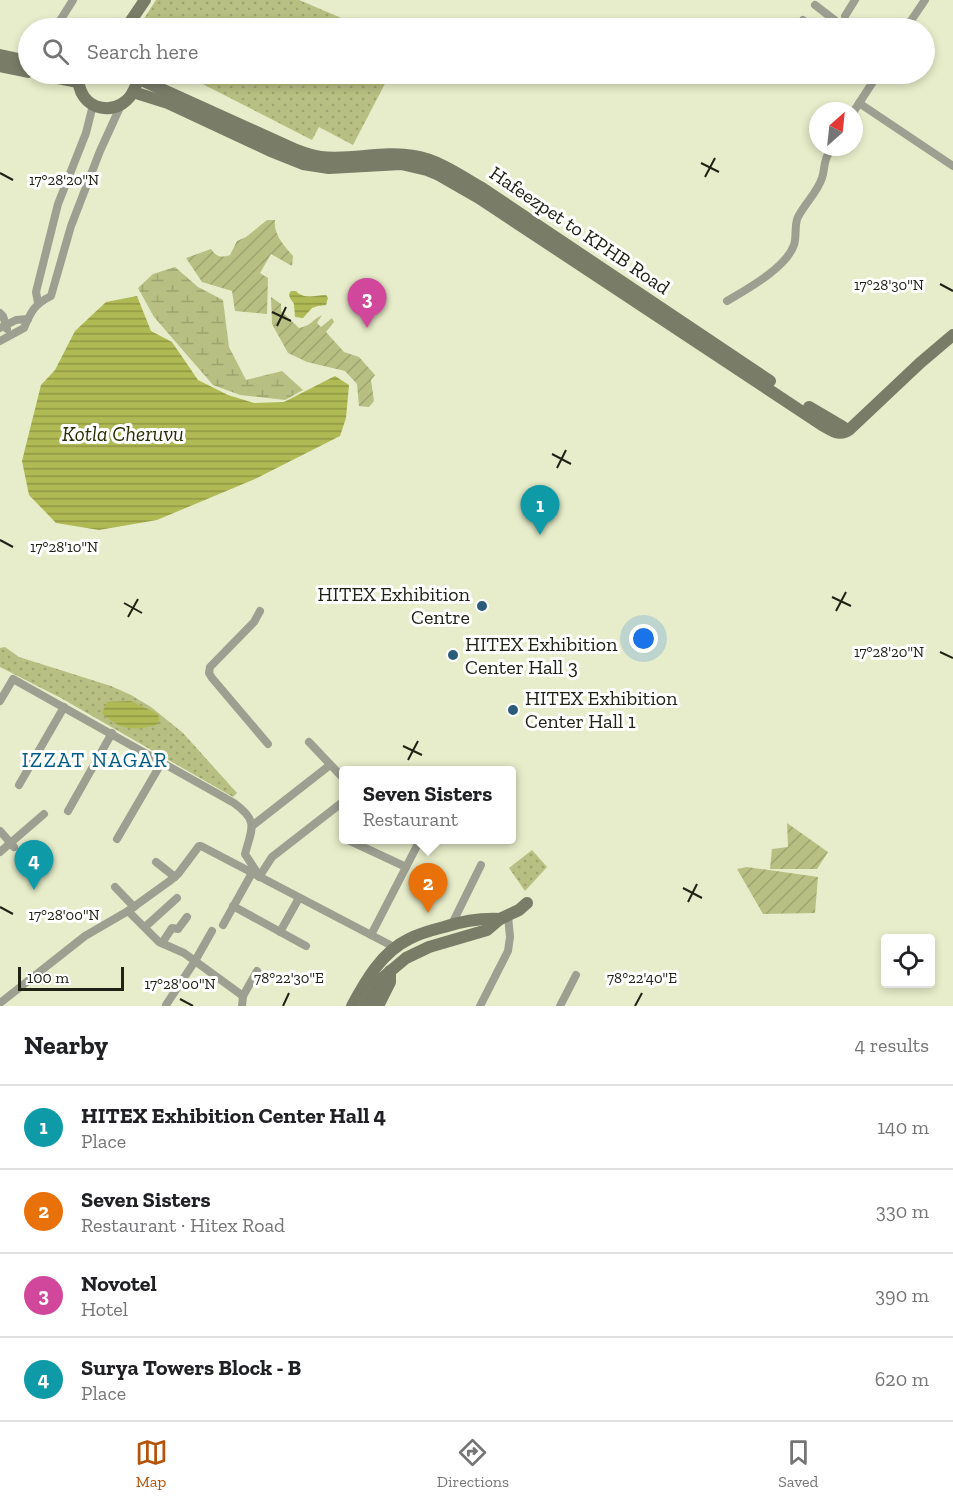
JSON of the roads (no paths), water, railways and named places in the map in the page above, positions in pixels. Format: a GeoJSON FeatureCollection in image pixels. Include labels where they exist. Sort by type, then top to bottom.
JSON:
{"type":"FeatureCollection","features":[{"type":"Feature","properties":{"kind":"main road"},"geometry":{"type":"LineString","coordinates":[[133,18],[146,0]]}},
{"type":"Feature","properties":{"kind":"main road"},"geometry":{"type":"LineString","coordinates":[[0,55],[18,59]]}},
{"type":"Feature","properties":{"kind":"main road"},"geometry":{"type":"LineString","coordinates":[[0,66],[18,70]]}},
{"type":"Feature","properties":{"kind":"main road"},"geometry":{"type":"LineString","coordinates":[[79,84],[80,91],[93,105],[112,108],[128,100],[134,92],[177,106],[303,164],[329,168],[401,164],[439,175],[479,198],[839,434],[847,432],[953,335]]}},
{"type":"Feature","properties":{"kind":"main road","name":"Hafeezpet to KPHB Road"},"geometry":{"type":"LineString","coordinates":[[134,92],[135,84]]}},
{"type":"Feature","properties":{"kind":"main road","name":"Hafeezpet to KPHB Road"},"geometry":{"type":"LineString","coordinates":[[153,84],[294,149],[318,157],[400,154],[430,160],[482,188],[797,399],[838,425],[850,429]]}},
{"type":"Feature","properties":{"kind":"main road"},"geometry":{"type":"LineString","coordinates":[[365,1006],[381,979],[406,958],[429,947],[487,930],[527,903]]}},
{"type":"Feature","properties":{"kind":"main road"},"geometry":{"type":"LineString","coordinates":[[352,1006],[365,980],[394,947],[421,933],[452,924],[482,918],[504,917]]}},
{"type":"Feature","properties":{"kind":"main road"},"geometry":{"type":"LineString","coordinates":[[378,1006],[390,982],[390,971]]}},
{"type":"Feature","properties":{"kind":"street"},"geometry":{"type":"LineString","coordinates":[[62,18],[73,0]]}},
{"type":"Feature","properties":{"kind":"street"},"geometry":{"type":"LineString","coordinates":[[845,16],[855,0]]}},
{"type":"Feature","properties":{"kind":"street"},"geometry":{"type":"LineString","coordinates":[[913,18],[925,0]]}},
{"type":"Feature","properties":{"kind":"street"},"geometry":{"type":"LineString","coordinates":[[815,5],[833,18]]}},
{"type":"Feature","properties":{"kind":"street"},"geometry":{"type":"LineString","coordinates":[[859,102],[871,84]]}},
{"type":"Feature","properties":{"kind":"street"},"geometry":{"type":"LineString","coordinates":[[38,303],[36,292],[58,204],[86,133],[93,105]]}},
{"type":"Feature","properties":{"kind":"street"},"geometry":{"type":"LineString","coordinates":[[0,341],[24,328],[38,303],[51,296],[71,226],[100,151],[121,105]]}},
{"type":"Feature","properties":{"kind":"street"},"geometry":{"type":"LineString","coordinates":[[863,111],[953,166]]}},
{"type":"Feature","properties":{"kind":"street"},"geometry":{"type":"LineString","coordinates":[[727,301],[758,283],[774,270],[792,250],[795,243],[796,220],[816,192],[828,156]]}},
{"type":"Feature","properties":{"kind":"street"},"geometry":{"type":"LineString","coordinates":[[0,313],[3,316],[3,327],[10,336]]}},
{"type":"Feature","properties":{"kind":"street"},"geometry":{"type":"LineString","coordinates":[[3,327],[16,320],[28,319]]}},
{"type":"Feature","properties":{"kind":"street"},"geometry":{"type":"LineString","coordinates":[[260,611],[254,622],[210,667],[210,673],[268,744]]}},
{"type":"Feature","properties":{"kind":"street"},"geometry":{"type":"LineString","coordinates":[[0,701],[13,679],[245,811],[251,819],[252,826],[245,854],[256,875]]}},
{"type":"Feature","properties":{"kind":"street"},"geometry":{"type":"LineString","coordinates":[[19,785],[64,707]]}},
{"type":"Feature","properties":{"kind":"street"},"geometry":{"type":"LineString","coordinates":[[69,811],[112,734]]}},
{"type":"Feature","properties":{"kind":"street"},"geometry":{"type":"LineString","coordinates":[[309,742],[339,774]]}},
{"type":"Feature","properties":{"kind":"street"},"geometry":{"type":"LineString","coordinates":[[117,839],[162,762]]}},
{"type":"Feature","properties":{"kind":"street"},"geometry":{"type":"LineString","coordinates":[[252,826],[330,765]]}},
{"type":"Feature","properties":{"kind":"street"},"geometry":{"type":"LineString","coordinates":[[223,925],[233,906],[272,857],[339,805]]}},
{"type":"Feature","properties":{"kind":"street"},"geometry":{"type":"LineString","coordinates":[[0,852],[12,845],[44,814]]}},
{"type":"Feature","properties":{"kind":"street"},"geometry":{"type":"LineString","coordinates":[[0,831],[12,845]]}},
{"type":"Feature","properties":{"kind":"street"},"geometry":{"type":"LineString","coordinates":[[358,844],[406,867]]}},
{"type":"Feature","properties":{"kind":"street"},"geometry":{"type":"LineString","coordinates":[[372,935],[418,844]]}},
{"type":"Feature","properties":{"kind":"street"},"geometry":{"type":"LineString","coordinates":[[0,1003],[85,936],[131,909],[175,876],[199,846],[394,947]]}},
{"type":"Feature","properties":{"kind":"street"},"geometry":{"type":"LineString","coordinates":[[156,862],[175,876]]}},
{"type":"Feature","properties":{"kind":"street"},"geometry":{"type":"LineString","coordinates":[[452,924],[481,865]]}},
{"type":"Feature","properties":{"kind":"street"},"geometry":{"type":"LineString","coordinates":[[115,887],[145,927],[162,943],[184,953],[243,1001],[257,971]]}},
{"type":"Feature","properties":{"kind":"street"},"geometry":{"type":"LineString","coordinates":[[145,927],[177,898]]}},
{"type":"Feature","properties":{"kind":"street"},"geometry":{"type":"LineString","coordinates":[[280,932],[299,898]]}},
{"type":"Feature","properties":{"kind":"street"},"geometry":{"type":"LineString","coordinates":[[233,906],[306,946]]}},
{"type":"Feature","properties":{"kind":"street"},"geometry":{"type":"LineString","coordinates":[[162,943],[172,928],[178,929],[187,917]]}},
{"type":"Feature","properties":{"kind":"street"},"geometry":{"type":"LineString","coordinates":[[480,1006],[508,951],[510,937],[504,917]]}},
{"type":"Feature","properties":{"kind":"street"},"geometry":{"type":"LineString","coordinates":[[166,1005],[212,931]]}},
{"type":"Feature","properties":{"kind":"street"},"geometry":{"type":"LineString","coordinates":[[561,1006],[576,975]]}},
{"type":"Feature","properties":{"kind":"water"},"geometry":{"type":"Polygon","coordinates":[[[291,291],[306,296],[326,295],[328,298],[326,305],[312,308],[303,318],[295,317],[294,304],[289,294],[291,291]]]}},
{"type":"Feature","properties":{"kind":"water","name":"Kotla Cheruvu"},"geometry":{"type":"Polygon","coordinates":[[[137,296],[151,331],[172,342],[198,380],[228,395],[254,403],[284,402],[335,376],[349,385],[346,418],[340,436],[255,479],[157,520],[99,530],[56,523],[29,495],[22,461],[41,385],[55,370],[75,331],[106,302],[137,296]]]}},
{"type":"Feature","properties":{"kind":"water"},"geometry":{"type":"Polygon","coordinates":[[[131,701],[158,714],[158,724],[135,729],[128,728],[108,719],[102,713],[107,702],[131,701]]]}},
{"type":"Feature","properties":{"kind":"place","name":"Novotel"},"geometry":{"type":"Point","coordinates":[367,328]}},
{"type":"Feature","properties":{"kind":"place","name":"HITEX Exhibition Center Hall 4"},"geometry":{"type":"Point","coordinates":[540,535]}},
{"type":"Feature","properties":{"kind":"place","name":"HITEX Exhibition Centre"},"geometry":{"type":"Point","coordinates":[482,606]}},
{"type":"Feature","properties":{"kind":"place","name":"HITEX Exhibition Center Hall 3"},"geometry":{"type":"Point","coordinates":[453,655]}},
{"type":"Feature","properties":{"kind":"place","name":"HITEX Exhibition Center Hall 1"},"geometry":{"type":"Point","coordinates":[513,710]}},
{"type":"Feature","properties":{"kind":"place","name":"Surya Towers Block - B"},"geometry":{"type":"Point","coordinates":[34,890]}},
{"type":"Feature","properties":{"kind":"place","name":"Seven Sisters"},"geometry":{"type":"Point","coordinates":[428,913]}},
{"type":"Feature","properties":{"kind":"district","name":"IZZAT NAGAR"},"geometry":{"type":"Point","coordinates":[95,759]}}]}
